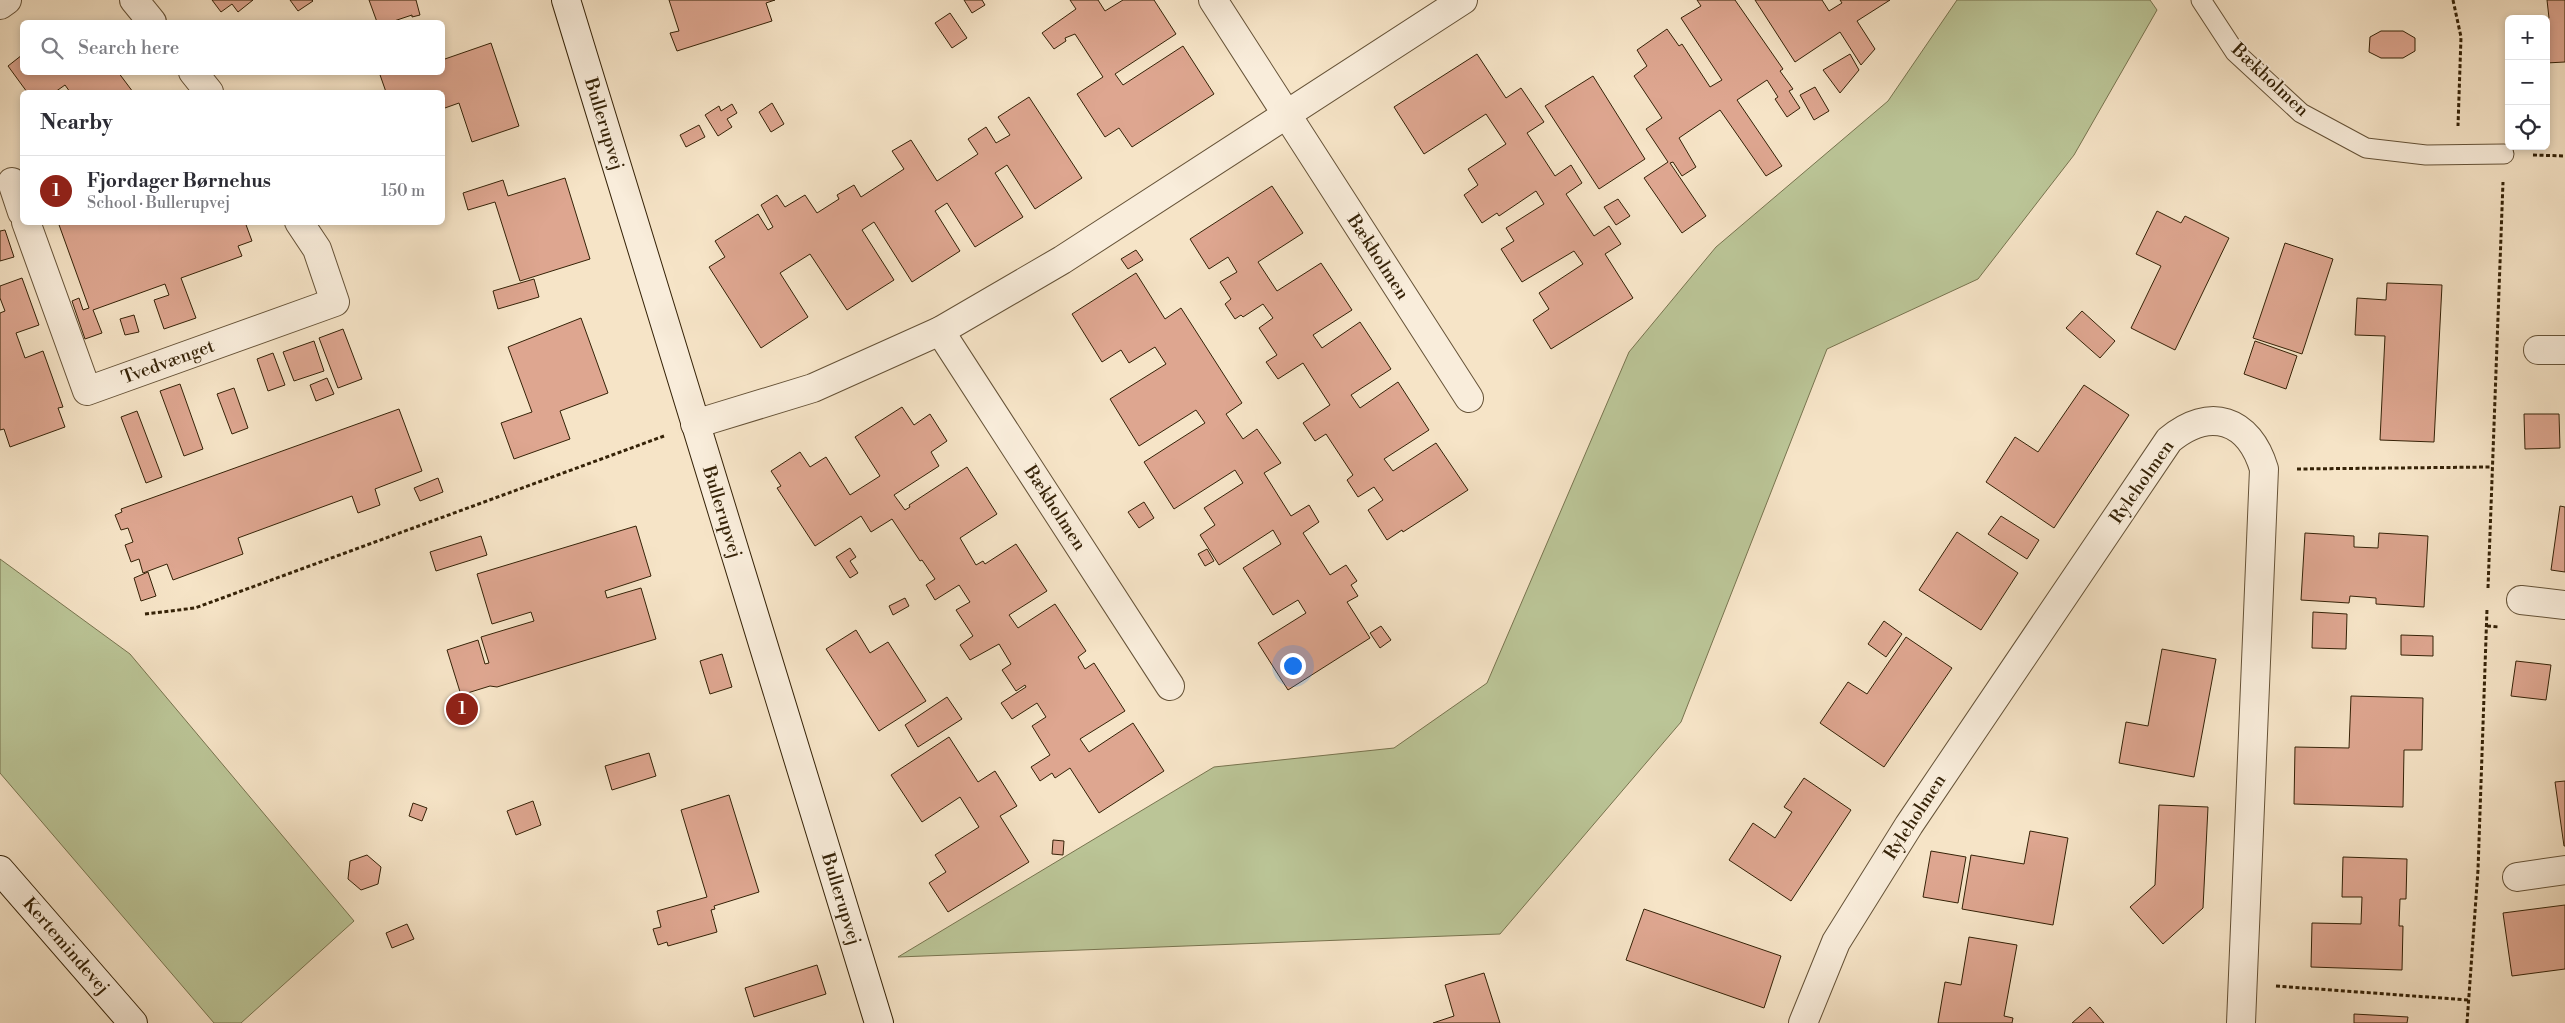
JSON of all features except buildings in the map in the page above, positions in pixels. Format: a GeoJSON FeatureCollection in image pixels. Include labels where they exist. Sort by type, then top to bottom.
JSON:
{"type":"FeatureCollection","features":[{"type":"Feature","properties":{"kind":"street"},"geometry":{"type":"LineString","coordinates":[[0,5],[7,0]]}},
{"type":"Feature","properties":{"kind":"street"},"geometry":{"type":"LineString","coordinates":[[134,0],[150,20]]}},
{"type":"Feature","properties":{"kind":"street","name":"Bullerupvej"},"geometry":{"type":"LineString","coordinates":[[566,0],[879,1023]]}},
{"type":"Feature","properties":{"kind":"street","name":"Bækholmen"},"geometry":{"type":"LineString","coordinates":[[1213,0],[1469,398]]}},
{"type":"Feature","properties":{"kind":"street"},"geometry":{"type":"LineString","coordinates":[[695,424],[814,388],[940,331],[1062,260],[1463,0]]}},
{"type":"Feature","properties":{"kind":"street"},"geometry":{"type":"LineString","coordinates":[[195,75],[207,90]]}},
{"type":"Feature","properties":{"kind":"street"},"geometry":{"type":"LineString","coordinates":[[12,182],[20,206]]}},
{"type":"Feature","properties":{"kind":"street","name":"Tvedvænget"},"geometry":{"type":"LineString","coordinates":[[27,225],[87,392],[335,302],[317,249],[301,225]]}},
{"type":"Feature","properties":{"kind":"street","name":"Bækholmen"},"geometry":{"type":"LineString","coordinates":[[940,331],[1170,686]]}},
{"type":"Feature","properties":{"kind":"street"},"geometry":{"type":"LineString","coordinates":[[2538,350],[2565,350]]}},
{"type":"Feature","properties":{"kind":"street","name":"Ryleholmen"},"geometry":{"type":"LineString","coordinates":[[1803,1023],[1836,942],[1909,825],[2169,440],[2185,427],[2205,421],[2226,422],[2244,433],[2258,449],[2264,469],[2241,1023]]}},
{"type":"Feature","properties":{"kind":"street"},"geometry":{"type":"LineString","coordinates":[[2521,600],[2565,605]]}},
{"type":"Feature","properties":{"kind":"street","name":"Kertemindevej"},"geometry":{"type":"LineString","coordinates":[[0,870],[133,1023]]}},
{"type":"Feature","properties":{"kind":"street"},"geometry":{"type":"LineString","coordinates":[[2517,877],[2565,870]]}},
{"type":"Feature","properties":{"kind":"lane","name":"Bækholmen"},"geometry":{"type":"LineString","coordinates":[[2201,0],[2235,52],[2301,113],[2366,148],[2426,155],[2504,154]]}},
{"type":"Feature","properties":{"kind":"path"},"geometry":{"type":"LineString","coordinates":[[2453,0],[2462,37],[2457,155]]}},
{"type":"Feature","properties":{"kind":"path"},"geometry":{"type":"LineString","coordinates":[[144,614],[195,608],[695,424]]}},
{"type":"Feature","properties":{"kind":"path"},"geometry":{"type":"LineString","coordinates":[[2264,469],[2491,467]]}},
{"type":"Feature","properties":{"kind":"path"},"geometry":{"type":"LineString","coordinates":[[2243,983],[2469,1000]]}},
{"type":"Feature","properties":{"kind":"green space"},"geometry":{"type":"Polygon","coordinates":[[[1957,0],[2150,0],[2157,10],[2074,155],[1978,279],[1827,349],[1681,722],[1500,934],[898,957],[1214,767],[1394,748],[1487,683],[1629,352],[1716,247],[1888,101],[1957,0]]]}},
{"type":"Feature","properties":{"kind":"green space"},"geometry":{"type":"Polygon","coordinates":[[[0,559],[130,654],[354,921],[241,1023],[214,1023],[0,773],[0,559]]]}},
{"type":"Feature","properties":{"kind":"place","name":"Fjordager Børnehus"},"geometry":{"type":"Point","coordinates":[462,709]}}]}
